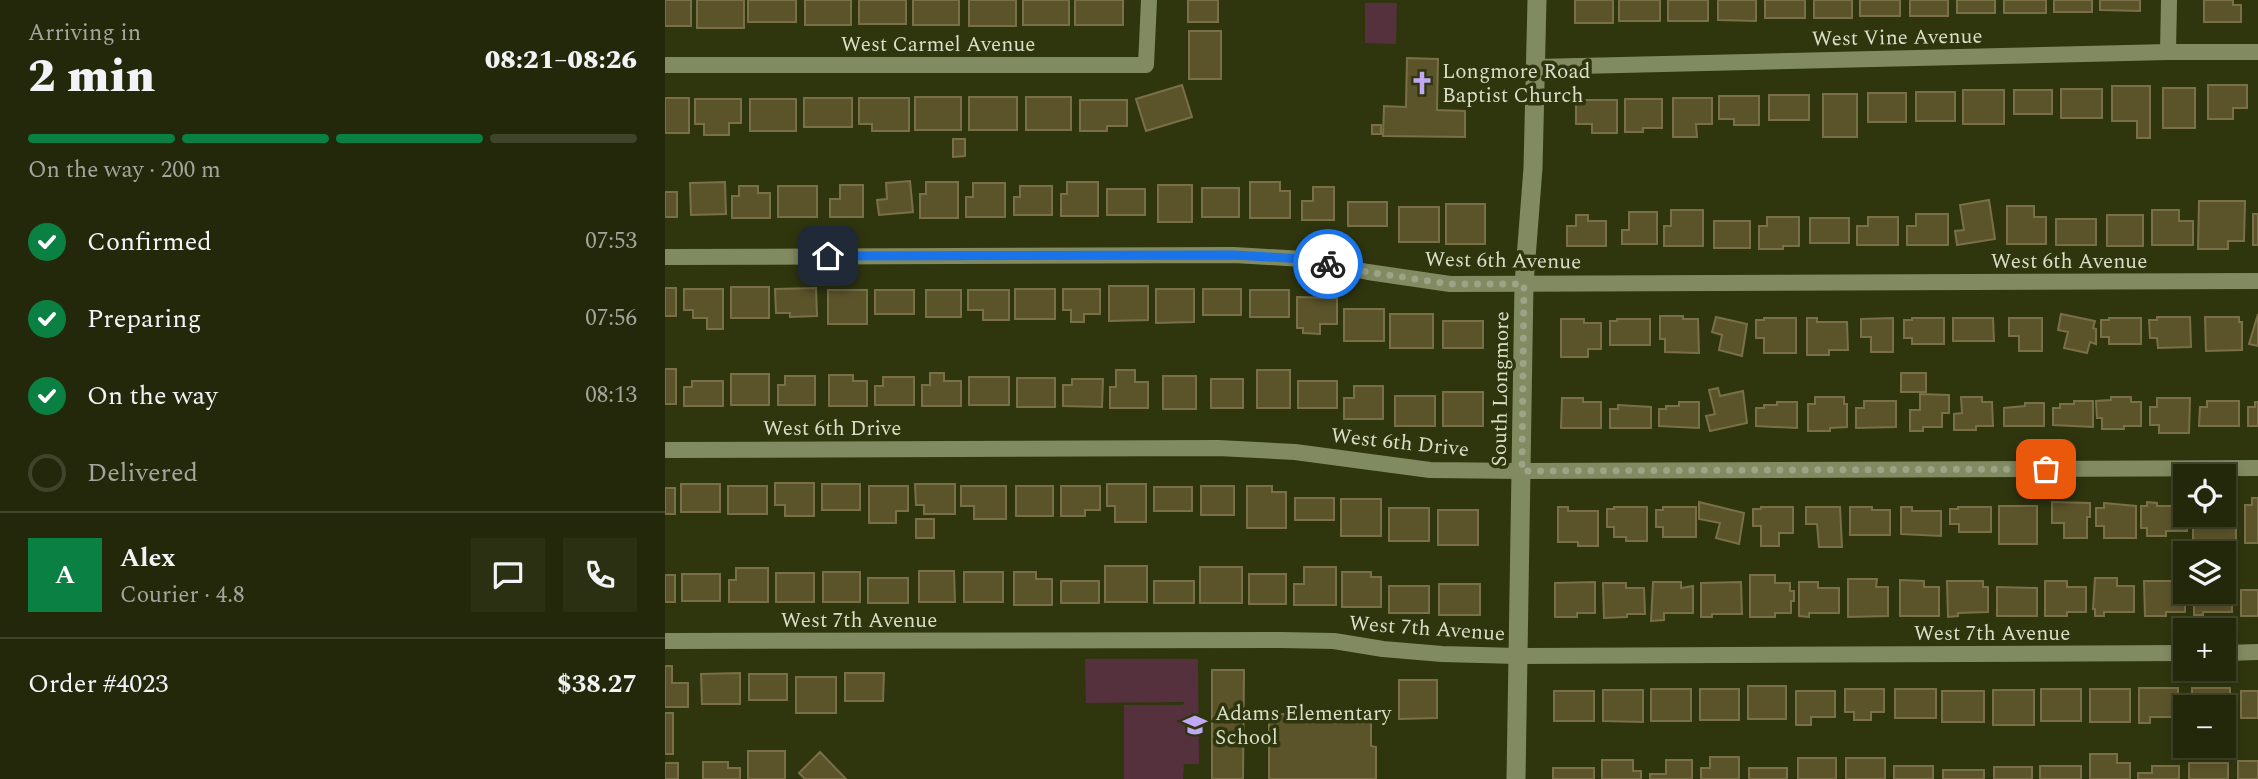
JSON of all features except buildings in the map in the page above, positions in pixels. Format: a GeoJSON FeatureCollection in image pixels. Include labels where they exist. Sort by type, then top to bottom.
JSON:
{"type":"FeatureCollection","features":[{"type":"Feature","properties":{"kind":"street","name":"West Carmel Avenue"},"geometry":{"type":"LineString","coordinates":[[665,65],[1146,65],[1149,0]]}},
{"type":"Feature","properties":{"kind":"street","name":"South Longmore"},"geometry":{"type":"LineString","coordinates":[[1516,779],[1524,284],[1533,168],[1537,0]]}},
{"type":"Feature","properties":{"kind":"street"},"geometry":{"type":"LineString","coordinates":[[2168,52],[2169,0]]}},
{"type":"Feature","properties":{"kind":"street","name":"West Vine Avenue"},"geometry":{"type":"LineString","coordinates":[[1536,67],[2258,52]]}},
{"type":"Feature","properties":{"kind":"street","name":"West 6th Avenue"},"geometry":{"type":"LineString","coordinates":[[665,257],[1234,255],[1303,259],[1450,284],[2258,281]]}},
{"type":"Feature","properties":{"kind":"street","name":"West 6th Drive"},"geometry":{"type":"LineString","coordinates":[[665,450],[1218,448],[1295,452],[1430,470],[2258,468]]}},
{"type":"Feature","properties":{"kind":"street","name":"West 7th Avenue"},"geometry":{"type":"LineString","coordinates":[[665,641],[1281,640],[1334,642],[1442,654],[1518,656],[2173,653]]}},
{"type":"Feature","properties":{"kind":"street"},"geometry":{"type":"LineString","coordinates":[[2236,653],[2258,652]]}},
{"type":"Feature","properties":{"kind":"shaded area"},"geometry":{"type":"Polygon","coordinates":[[[1365,3],[1397,3],[1396,44],[1365,43],[1365,3]]]}},
{"type":"Feature","properties":{"kind":"shaded area"},"geometry":{"type":"Polygon","coordinates":[[[1085,659],[1198,659],[1199,764],[1184,764],[1183,779],[1124,779],[1124,705],[1183,705],[1184,702],[1086,703],[1085,659]]]}},
{"type":"Feature","properties":{"kind":"way so far"},"geometry":{"type":"LineString","coordinates":[[1328,264],[1450,284],[1524,284],[1522,471],[2046,469]]}},
{"type":"Feature","properties":{"kind":"place","name":"Longmore Road Baptist Church"},"geometry":{"type":"Point","coordinates":[1422,83]}},
{"type":"Feature","properties":{"kind":"place","name":"Adams Elementary School"},"geometry":{"type":"Point","coordinates":[1195,725]}},
{"type":"Feature","properties":{"kind":"route"},"geometry":{"type":"LineString","coordinates":[[828,256],[1234,255],[1303,259],[1328,264]]}}]}
